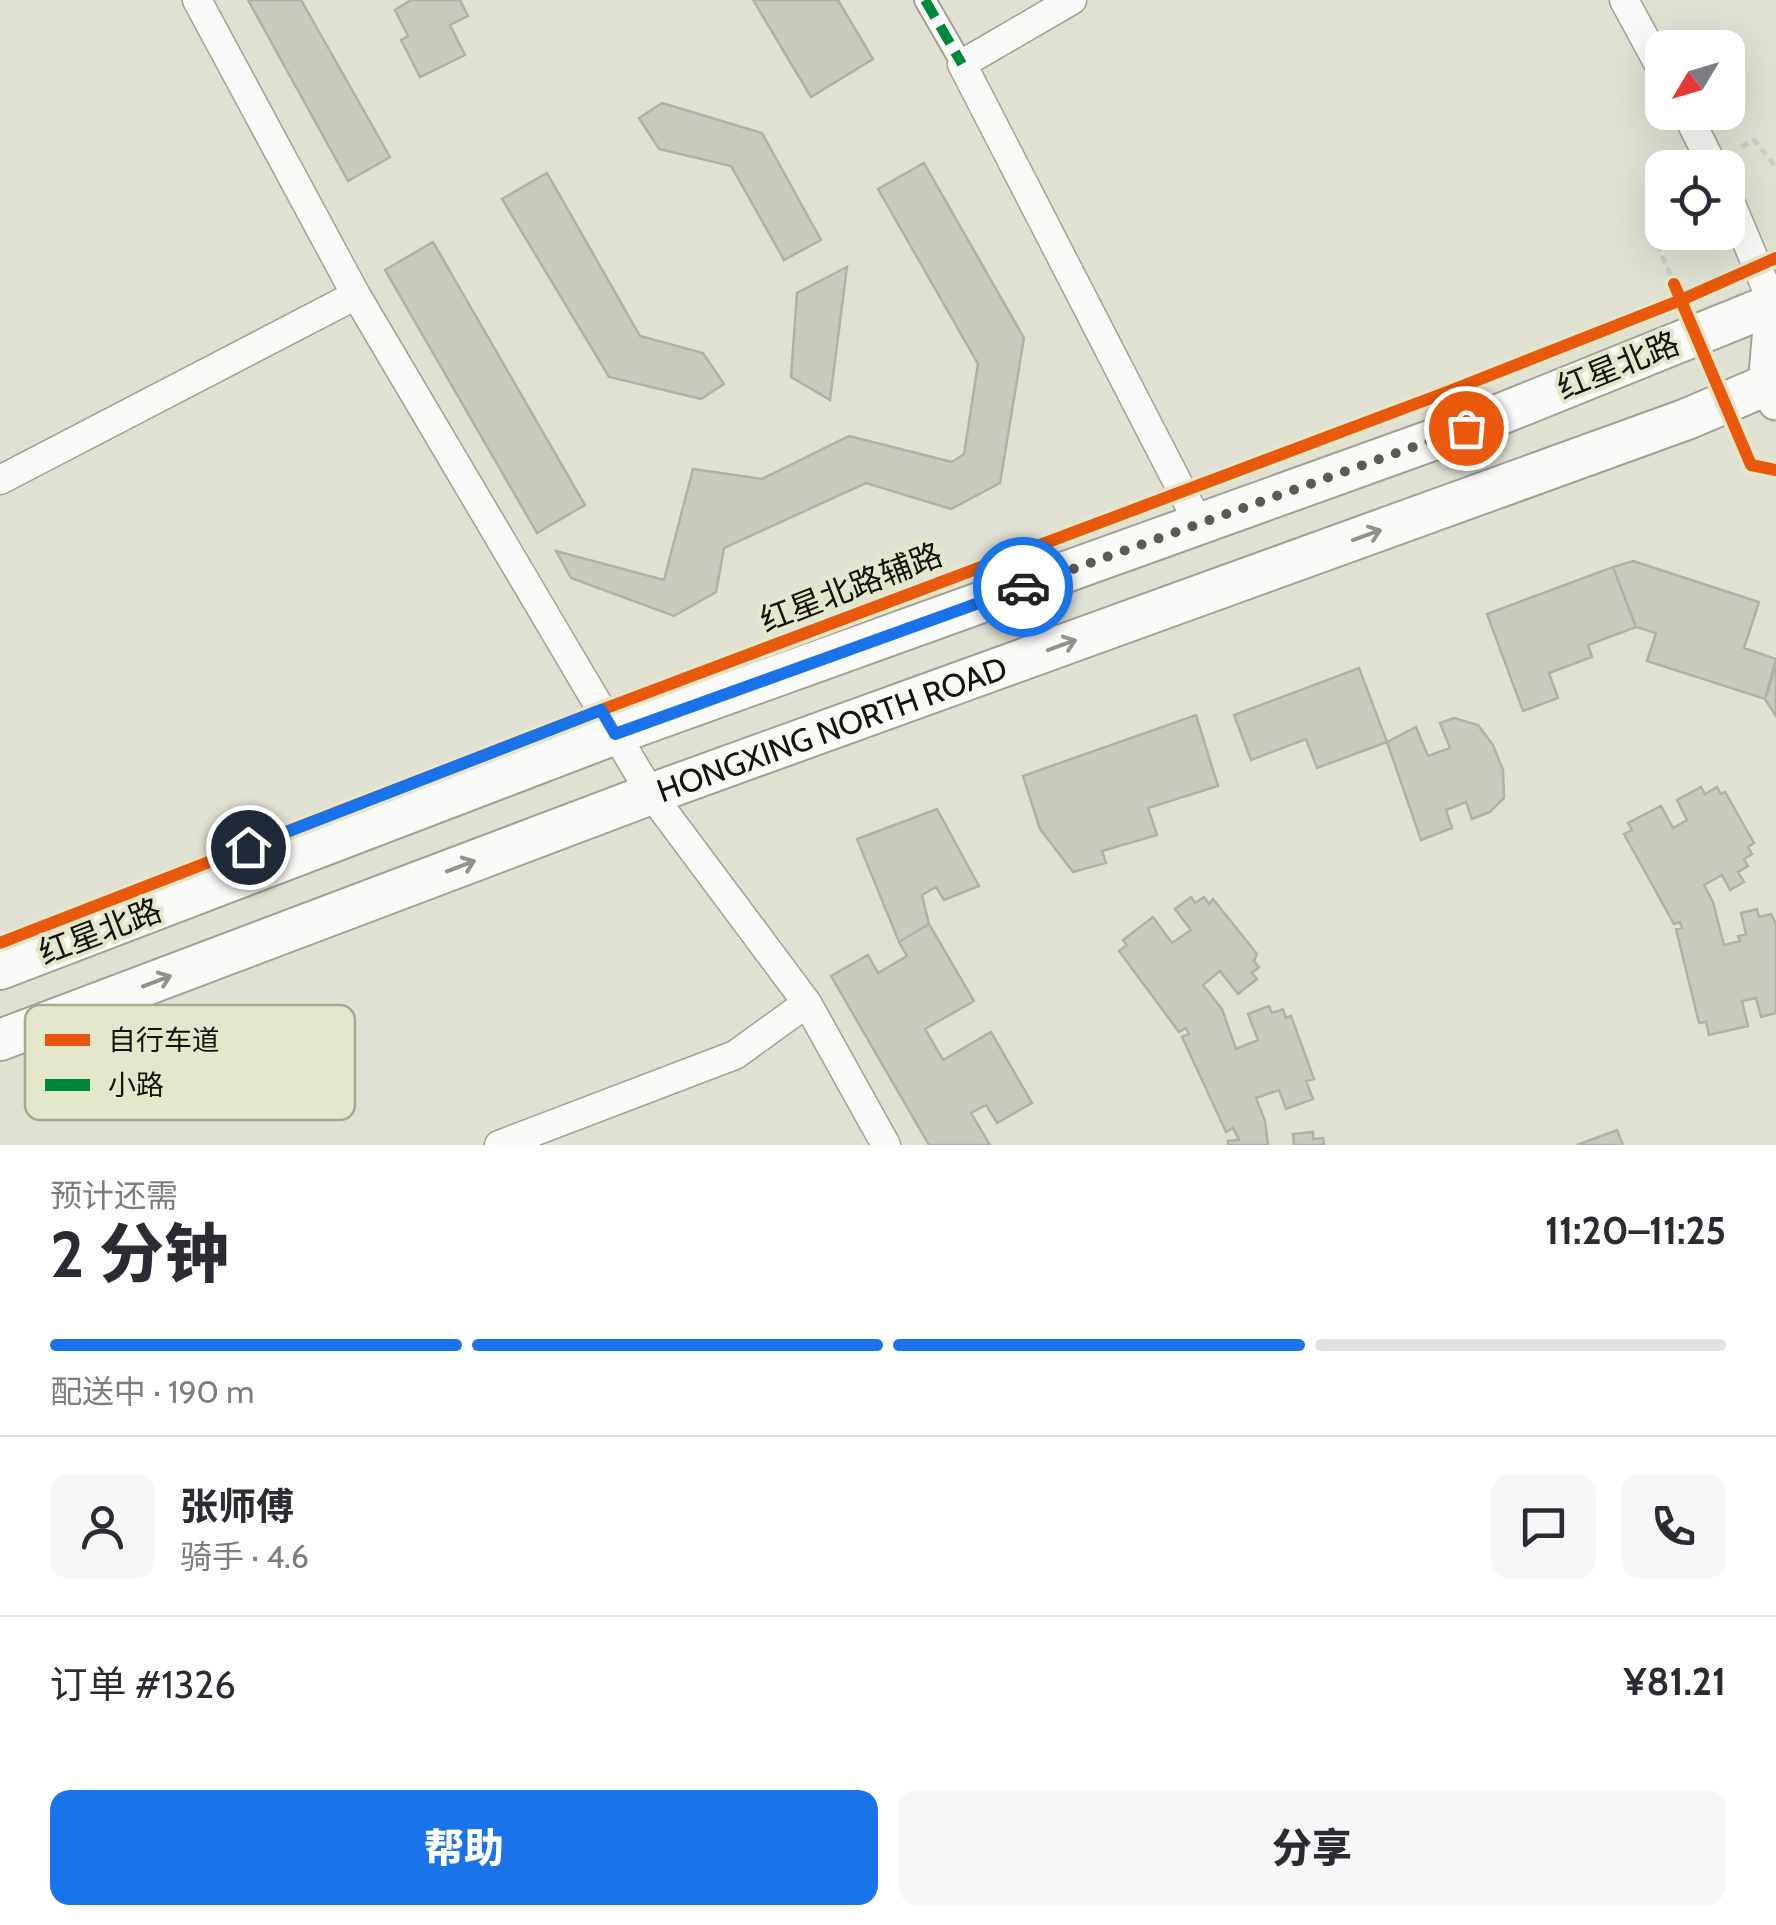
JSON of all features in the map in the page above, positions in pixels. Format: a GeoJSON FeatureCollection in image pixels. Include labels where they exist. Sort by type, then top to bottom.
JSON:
{"type":"FeatureCollection","features":[{"type":"Feature","properties":{"kind":"main road","name":"红星北路"},"geometry":{"type":"LineString","coordinates":[[0,969],[608,722],[1191,508],[1466,428],[1775,304]]}},
{"type":"Feature","properties":{"kind":"main road","name":"HONGXING NORTH ROAD"},"geometry":{"type":"LineString","coordinates":[[93,1005],[651,794],[1773,390]]}},
{"type":"Feature","properties":{"kind":"main road","name":"HONGXING NORTH ROAD"},"geometry":{"type":"LineString","coordinates":[[0,1040],[25,1031]]}},
{"type":"Feature","properties":{"kind":"street"},"geometry":{"type":"LineString","coordinates":[[197,0],[356,295],[651,794],[807,1003],[886,1145]]}},
{"type":"Feature","properties":{"kind":"street"},"geometry":{"type":"LineString","coordinates":[[926,0],[1191,508]]}},
{"type":"Feature","properties":{"kind":"street"},"geometry":{"type":"LineString","coordinates":[[962,64],[1072,0]]}},
{"type":"Feature","properties":{"kind":"street"},"geometry":{"type":"LineString","coordinates":[[1624,0],[1645,39]]}},
{"type":"Feature","properties":{"kind":"street"},"geometry":{"type":"LineString","coordinates":[[1745,226],[1767,263],[1775,304],[1773,390]]}},
{"type":"Feature","properties":{"kind":"street"},"geometry":{"type":"LineString","coordinates":[[0,480],[356,295]]}},
{"type":"Feature","properties":{"kind":"street"},"geometry":{"type":"LineString","coordinates":[[498,1145],[735,1055],[807,1003]]}},
{"type":"Feature","properties":{"kind":"lane"},"geometry":{"type":"LineString","coordinates":[[1191,508],[1767,263]]}},
{"type":"Feature","properties":{"kind":"lane"},"geometry":{"type":"LineString","coordinates":[[0,943],[608,722]]}},
{"type":"Feature","properties":{"kind":"path"},"geometry":{"type":"LineString","coordinates":[[1745,151],[1754,140],[1776,167]]}},
{"type":"Feature","properties":{"kind":"path"},"geometry":{"type":"LineString","coordinates":[[1759,170],[1774,183]]}},
{"type":"Feature","properties":{"kind":"path"},"geometry":{"type":"LineString","coordinates":[[1660,250],[1681,300]]}},
{"type":"Feature","properties":{"kind":"path"},"geometry":{"type":"LineString","coordinates":[[1646,314],[1689,269]]}},
{"type":"Feature","properties":{"kind":"building"},"geometry":{"type":"Polygon","coordinates":[[[248,0],[301,0],[390,157],[348,181],[248,0]]]}},
{"type":"Feature","properties":{"kind":"building"},"geometry":{"type":"Polygon","coordinates":[[[411,0],[460,0],[468,16],[450,25],[465,55],[420,77],[401,40],[408,36],[395,10],[411,0]]]}},
{"type":"Feature","properties":{"kind":"building"},"geometry":{"type":"Polygon","coordinates":[[[753,0],[838,0],[873,59],[811,97],[753,0]]]}},
{"type":"Feature","properties":{"kind":"building"},"geometry":{"type":"Polygon","coordinates":[[[662,103],[762,133],[821,240],[784,260],[731,166],[659,149],[639,118],[662,103]]]}},
{"type":"Feature","properties":{"kind":"building"},"geometry":{"type":"Polygon","coordinates":[[[924,163],[1024,338],[1000,483],[951,509],[866,483],[724,548],[716,592],[674,616],[571,578],[556,551],[664,580],[693,469],[762,479],[849,436],[952,462],[964,454],[978,364],[878,189],[924,163]]]}},
{"type":"Feature","properties":{"kind":"building"},"geometry":{"type":"Polygon","coordinates":[[[547,173],[640,336],[703,353],[724,384],[701,399],[609,377],[502,199],[547,173]]]}},
{"type":"Feature","properties":{"kind":"building"},"geometry":{"type":"Polygon","coordinates":[[[433,242],[585,505],[537,533],[385,270],[433,242]]]}},
{"type":"Feature","properties":{"kind":"building"},"geometry":{"type":"Polygon","coordinates":[[[847,267],[830,400],[791,377],[797,293],[847,267]]]}},
{"type":"Feature","properties":{"kind":"building"},"geometry":{"type":"Polygon","coordinates":[[[1633,561],[1759,602],[1744,648],[1776,659],[1765,699],[1647,661],[1656,633],[1636,627],[1613,567],[1633,561]]]}},
{"type":"Feature","properties":{"kind":"building"},"geometry":{"type":"Polygon","coordinates":[[[1613,567],[1636,627],[1588,645],[1592,657],[1549,673],[1558,698],[1523,711],[1487,614],[1613,567]]]}},
{"type":"Feature","properties":{"kind":"building"},"geometry":{"type":"Polygon","coordinates":[[[1776,666],[1776,716],[1765,699],[1776,666]]]}},
{"type":"Feature","properties":{"kind":"building"},"geometry":{"type":"Polygon","coordinates":[[[1359,668],[1387,742],[1317,768],[1306,739],[1251,760],[1234,715],[1359,668]]]}},
{"type":"Feature","properties":{"kind":"building"},"geometry":{"type":"Polygon","coordinates":[[[1196,715],[1218,786],[1148,808],[1157,835],[1102,851],[1106,863],[1073,872],[1040,829],[1023,776],[1196,715]]]}},
{"type":"Feature","properties":{"kind":"building"},"geometry":{"type":"Polygon","coordinates":[[[1454,718],[1478,725],[1493,745],[1503,770],[1504,798],[1490,812],[1472,819],[1466,802],[1446,810],[1452,828],[1421,840],[1387,742],[1416,727],[1428,756],[1450,748],[1440,723],[1454,718]]]}},
{"type":"Feature","properties":{"kind":"building"},"geometry":{"type":"Polygon","coordinates":[[[1701,787],[1705,794],[1717,787],[1721,794],[1725,792],[1754,843],[1748,847],[1752,854],[1744,859],[1748,866],[1738,872],[1744,882],[1730,890],[1722,875],[1704,885],[1713,902],[1724,945],[1740,941],[1738,936],[1746,934],[1741,913],[1757,909],[1759,917],[1771,914],[1776,924],[1776,1013],[1761,1017],[1756,998],[1742,1001],[1748,1026],[1709,1035],[1706,1022],[1699,1023],[1676,929],[1682,928],[1680,922],[1674,924],[1624,834],[1632,830],[1628,823],[1661,806],[1673,828],[1687,820],[1677,800],[1701,787]]]}},
{"type":"Feature","properties":{"kind":"building"},"geometry":{"type":"Polygon","coordinates":[[[937,809],[979,886],[944,900],[936,887],[922,895],[929,924],[899,942],[857,839],[937,809]]]}},
{"type":"Feature","properties":{"kind":"building"},"geometry":{"type":"Polygon","coordinates":[[[1191,897],[1195,903],[1204,897],[1209,904],[1213,899],[1257,954],[1254,961],[1259,967],[1252,973],[1257,979],[1238,994],[1220,971],[1203,985],[1222,1009],[1236,1049],[1258,1040],[1248,1014],[1269,1006],[1272,1013],[1283,1009],[1286,1018],[1291,1016],[1314,1079],[1306,1081],[1313,1099],[1286,1109],[1279,1090],[1256,1098],[1265,1121],[1268,1145],[1228,1145],[1228,1141],[1239,1140],[1233,1128],[1226,1132],[1182,1037],[1189,1034],[1186,1028],[1179,1032],[1119,951],[1127,945],[1123,940],[1153,917],[1172,943],[1191,930],[1175,909],[1191,897]]]}},
{"type":"Feature","properties":{"kind":"building"},"geometry":{"type":"Polygon","coordinates":[[[929,924],[974,1001],[925,1029],[943,1060],[991,1032],[1032,1103],[997,1123],[986,1105],[971,1113],[990,1145],[929,1145],[831,976],[868,955],[878,973],[907,956],[899,942],[929,924]]]}},
{"type":"Feature","properties":{"kind":"building"},"geometry":{"type":"Polygon","coordinates":[[[1617,1130],[1623,1145],[1577,1145],[1617,1130]]]}},
{"type":"Feature","properties":{"kind":"building"},"geometry":{"type":"Polygon","coordinates":[[[1313,1132],[1313,1139],[1323,1138],[1324,1145],[1294,1145],[1293,1134],[1313,1132]]]}},
{"type":"Feature","properties":{"kind":"marked path"},"geometry":{"type":"LineString","coordinates":[[925,0],[962,64]]}},
{"type":"Feature","properties":{"kind":"cycle path","name":"红星北路辅路"},"geometry":{"type":"LineString","coordinates":[[0,943],[601,710],[1447,392],[1681,300],[1776,258]]}},
{"type":"Feature","properties":{"kind":"cycle path"},"geometry":{"type":"LineString","coordinates":[[1674,284],[1751,465],[1776,470]]}},
{"type":"Feature","properties":{"kind":"way so far"},"geometry":{"type":"LineString","coordinates":[[1023,587],[1466,428]]}},
{"type":"Feature","properties":{"kind":"route"},"geometry":{"type":"LineString","coordinates":[[248,847],[601,710],[615,734],[1023,587]]}}]}
